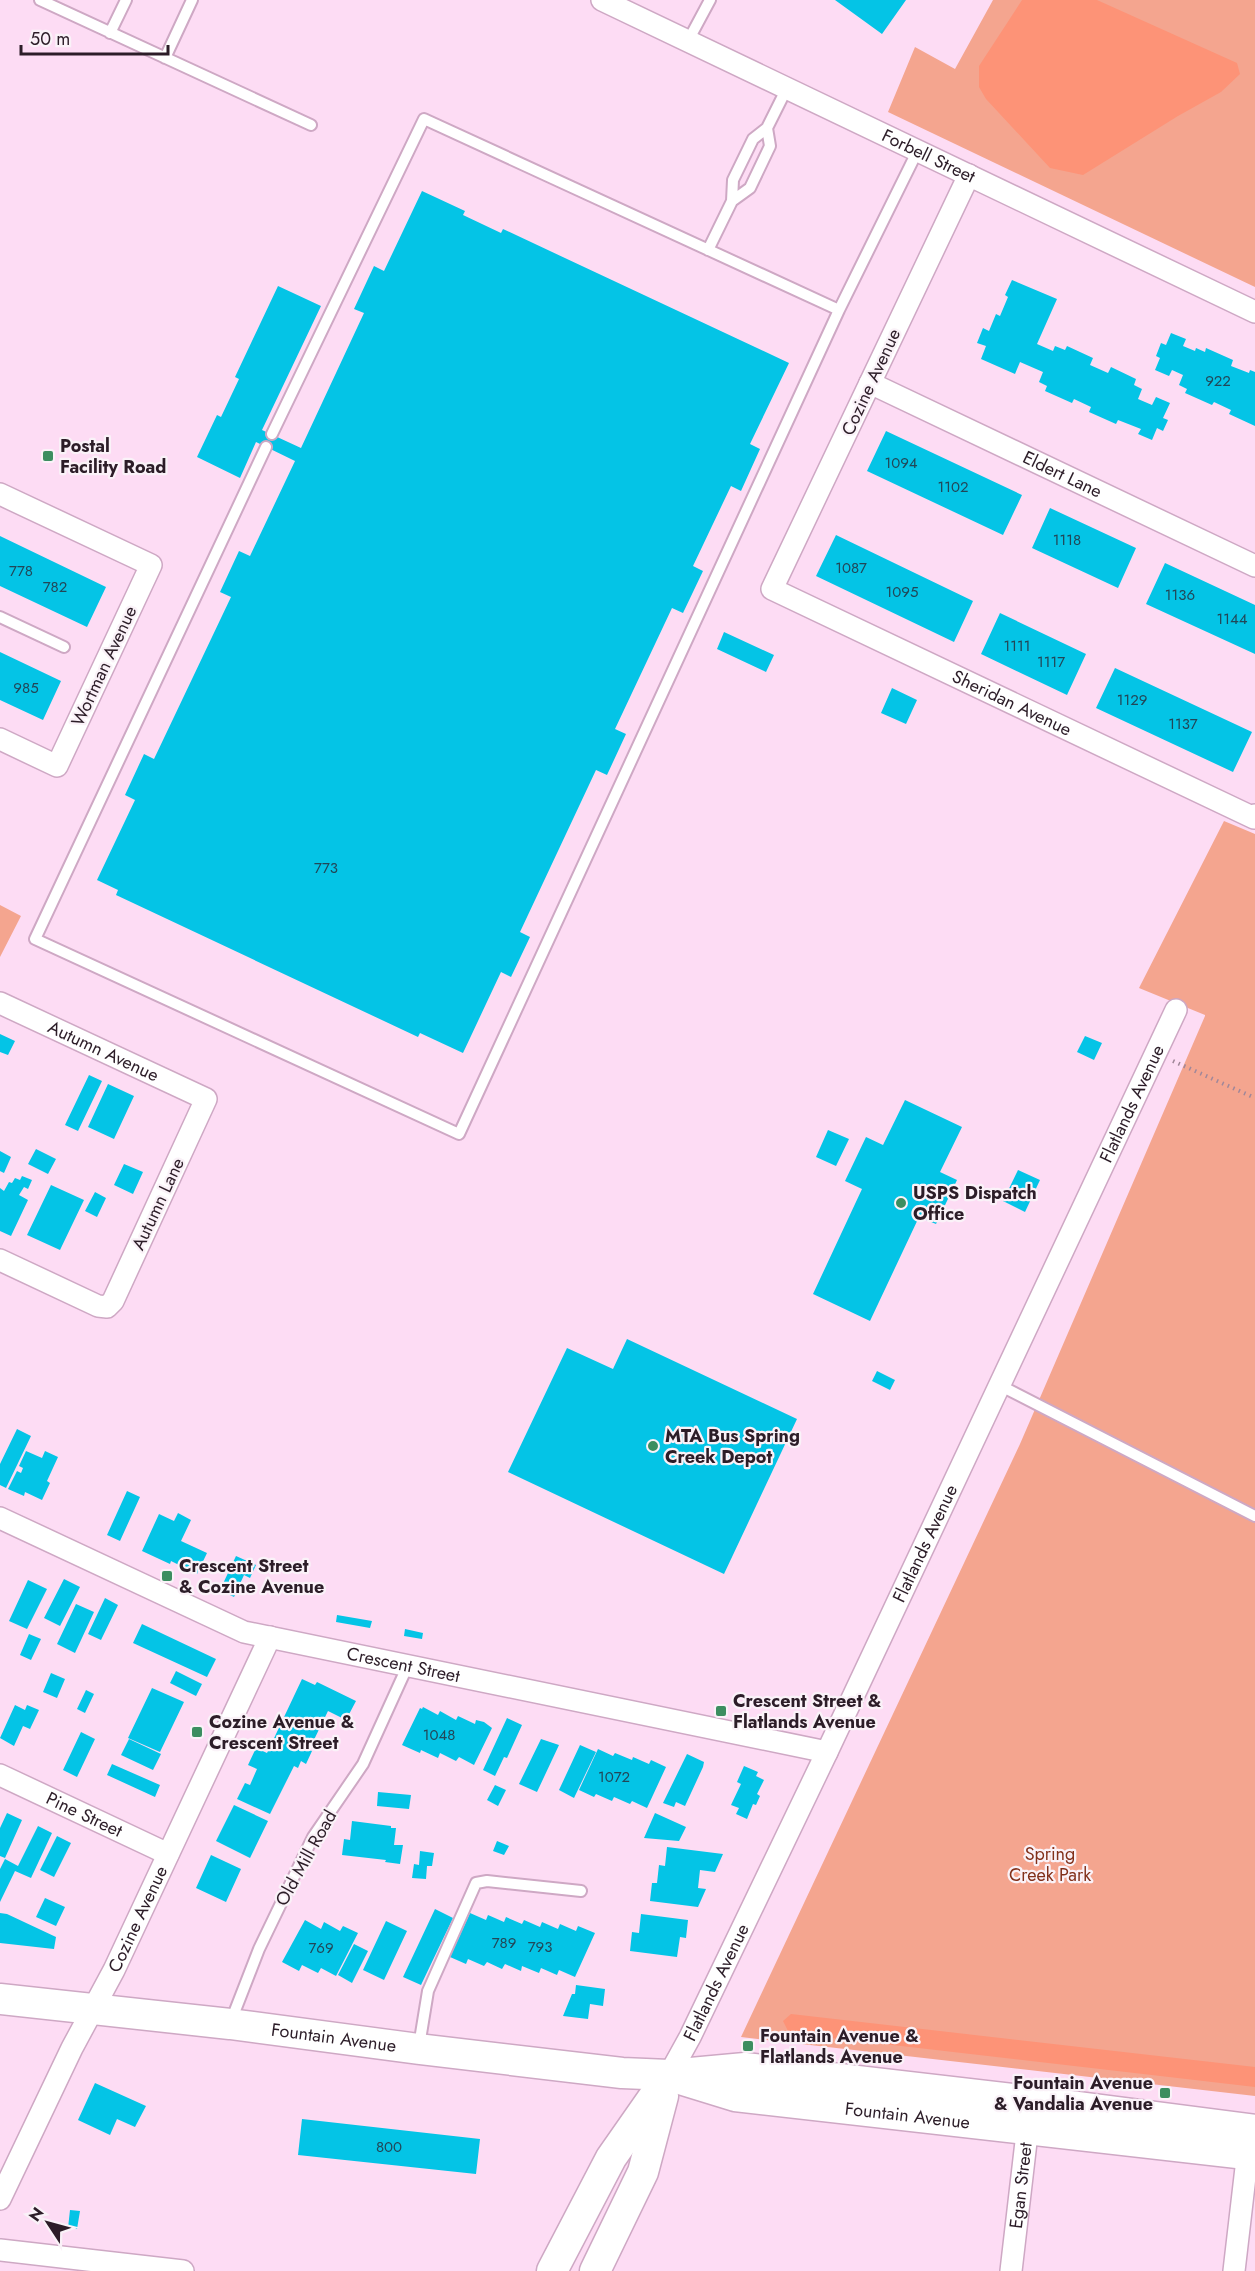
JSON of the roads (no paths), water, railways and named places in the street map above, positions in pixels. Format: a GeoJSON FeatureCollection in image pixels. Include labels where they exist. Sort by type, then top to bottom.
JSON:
{"type":"FeatureCollection","features":[{"type":"Feature","properties":{"kind":"main road","name":"Fountain Avenue"},"geometry":{"type":"LineString","coordinates":[[0,1999],[230,2024],[622,2073],[669,2076],[735,2096],[1029,2115],[1252,2142]]}},
{"type":"Feature","properties":{"kind":"main road","name":"Flatlands Avenue"},"geometry":{"type":"LineString","coordinates":[[552,2271],[611,2158],[669,2076]]}},
{"type":"Feature","properties":{"kind":"main road","name":"Flatlands Avenue"},"geometry":{"type":"LineString","coordinates":[[595,2271],[643,2172],[669,2076]]}},
{"type":"Feature","properties":{"kind":"street","name":"Forbell Street"},"geometry":{"type":"LineString","coordinates":[[602,0],[1255,312]]}},
{"type":"Feature","properties":{"kind":"street","name":"Cozine Avenue"},"geometry":{"type":"LineString","coordinates":[[772,589],[969,176]]}},
{"type":"Feature","properties":{"kind":"street","name":"Eldert Lane"},"geometry":{"type":"LineString","coordinates":[[870,383],[1255,566]]}},
{"type":"Feature","properties":{"kind":"street","name":"Wortman Avenue"},"geometry":{"type":"LineString","coordinates":[[0,494],[151,565],[57,766],[0,739]]}},
{"type":"Feature","properties":{"kind":"street","name":"Sheridan Avenue"},"geometry":{"type":"LineString","coordinates":[[772,589],[1254,816]]}},
{"type":"Feature","properties":{"kind":"street","name":"Autumn Avenue"},"geometry":{"type":"LineString","coordinates":[[0,1003],[206,1099]]}},
{"type":"Feature","properties":{"kind":"street","name":"Flatlands Avenue"},"geometry":{"type":"LineString","coordinates":[[669,2076],[827,1752],[1176,1010]]}},
{"type":"Feature","properties":{"kind":"street","name":"Autumn Lane"},"geometry":{"type":"LineString","coordinates":[[0,1260],[98,1306],[107,1307],[112,1301],[206,1099]]}},
{"type":"Feature","properties":{"kind":"street","name":"Crescent Street"},"geometry":{"type":"LineString","coordinates":[[0,1518],[244,1632],[827,1752]]}},
{"type":"Feature","properties":{"kind":"street","name":"Cozine Avenue"},"geometry":{"type":"LineString","coordinates":[[0,2199],[114,1970],[270,1637]]}},
{"type":"Feature","properties":{"kind":"street","name":"Pine Street"},"geometry":{"type":"LineString","coordinates":[[0,1775],[168,1854]]}},
{"type":"Feature","properties":{"kind":"street","name":"Egan Street"},"geometry":{"type":"LineString","coordinates":[[1011,2271],[1029,2115]]}},
{"type":"Feature","properties":{"kind":"street"},"geometry":{"type":"LineString","coordinates":[[1234,2271],[1252,2142]]}},
{"type":"Feature","properties":{"kind":"street"},"geometry":{"type":"LineString","coordinates":[[0,2250],[183,2271]]}},
{"type":"Feature","properties":{"kind":"lane"},"geometry":{"type":"LineString","coordinates":[[40,0],[312,125]]}},
{"type":"Feature","properties":{"kind":"lane"},"geometry":{"type":"LineString","coordinates":[[110,33],[126,0]]}},
{"type":"Feature","properties":{"kind":"lane"},"geometry":{"type":"LineString","coordinates":[[165,58],[192,0]]}},
{"type":"Feature","properties":{"kind":"lane"},"geometry":{"type":"LineString","coordinates":[[688,41],[710,0]]}},
{"type":"Feature","properties":{"kind":"lane"},"geometry":{"type":"LineString","coordinates":[[708,250],[732,201],[733,180],[753,139],[767,128],[787,88]]}},
{"type":"Feature","properties":{"kind":"lane"},"geometry":{"type":"LineString","coordinates":[[272,434],[424,119],[839,310]]}},
{"type":"Feature","properties":{"kind":"lane"},"geometry":{"type":"LineString","coordinates":[[732,201],[750,188],[770,146],[767,128]]}},
{"type":"Feature","properties":{"kind":"lane"},"geometry":{"type":"LineString","coordinates":[[266,447],[35,939],[459,1134],[839,310],[918,150]]}},
{"type":"Feature","properties":{"kind":"lane"},"geometry":{"type":"LineString","coordinates":[[0,617],[64,647]]}},
{"type":"Feature","properties":{"kind":"lane"},"geometry":{"type":"LineString","coordinates":[[999,1386],[1255,1516]]}},
{"type":"Feature","properties":{"kind":"lane","name":"Old Mill Road"},"geometry":{"type":"LineString","coordinates":[[230,2024],[259,1949],[313,1837],[363,1764],[408,1665]]}},
{"type":"Feature","properties":{"kind":"lane"},"geometry":{"type":"LineString","coordinates":[[419,2049],[428,1991],[476,1883],[487,1881],[581,1891]]}},
{"type":"Feature","properties":{"kind":"place","name":"Postal Facility Road"},"geometry":{"type":"Point","coordinates":[48,456]}},
{"type":"Feature","properties":{"kind":"place","name":"USPS Dispatch Office"},"geometry":{"type":"Point","coordinates":[901,1203]}},
{"type":"Feature","properties":{"kind":"place","name":"MTA Bus Spring Creek Depot"},"geometry":{"type":"Point","coordinates":[653,1446]}},
{"type":"Feature","properties":{"kind":"place","name":"Crescent Street & Cozine Avenue"},"geometry":{"type":"Point","coordinates":[167,1576]}},
{"type":"Feature","properties":{"kind":"place","name":"Crescent Street & Flatlands Avenue"},"geometry":{"type":"Point","coordinates":[721,1711]}},
{"type":"Feature","properties":{"kind":"place","name":"Cozine Avenue & Crescent Street"},"geometry":{"type":"Point","coordinates":[197,1732]}},
{"type":"Feature","properties":{"kind":"place","name":"Fountain Avenue & Flatlands Avenue"},"geometry":{"type":"Point","coordinates":[748,2046]}},
{"type":"Feature","properties":{"kind":"place","name":"Fountain Avenue & Vandalia Avenue"},"geometry":{"type":"Point","coordinates":[1165,2093]}},
{"type":"Feature","properties":{"kind":"park label","name":"Spring Creek Park"},"geometry":{"type":"Point","coordinates":[1050,1864]}}]}
